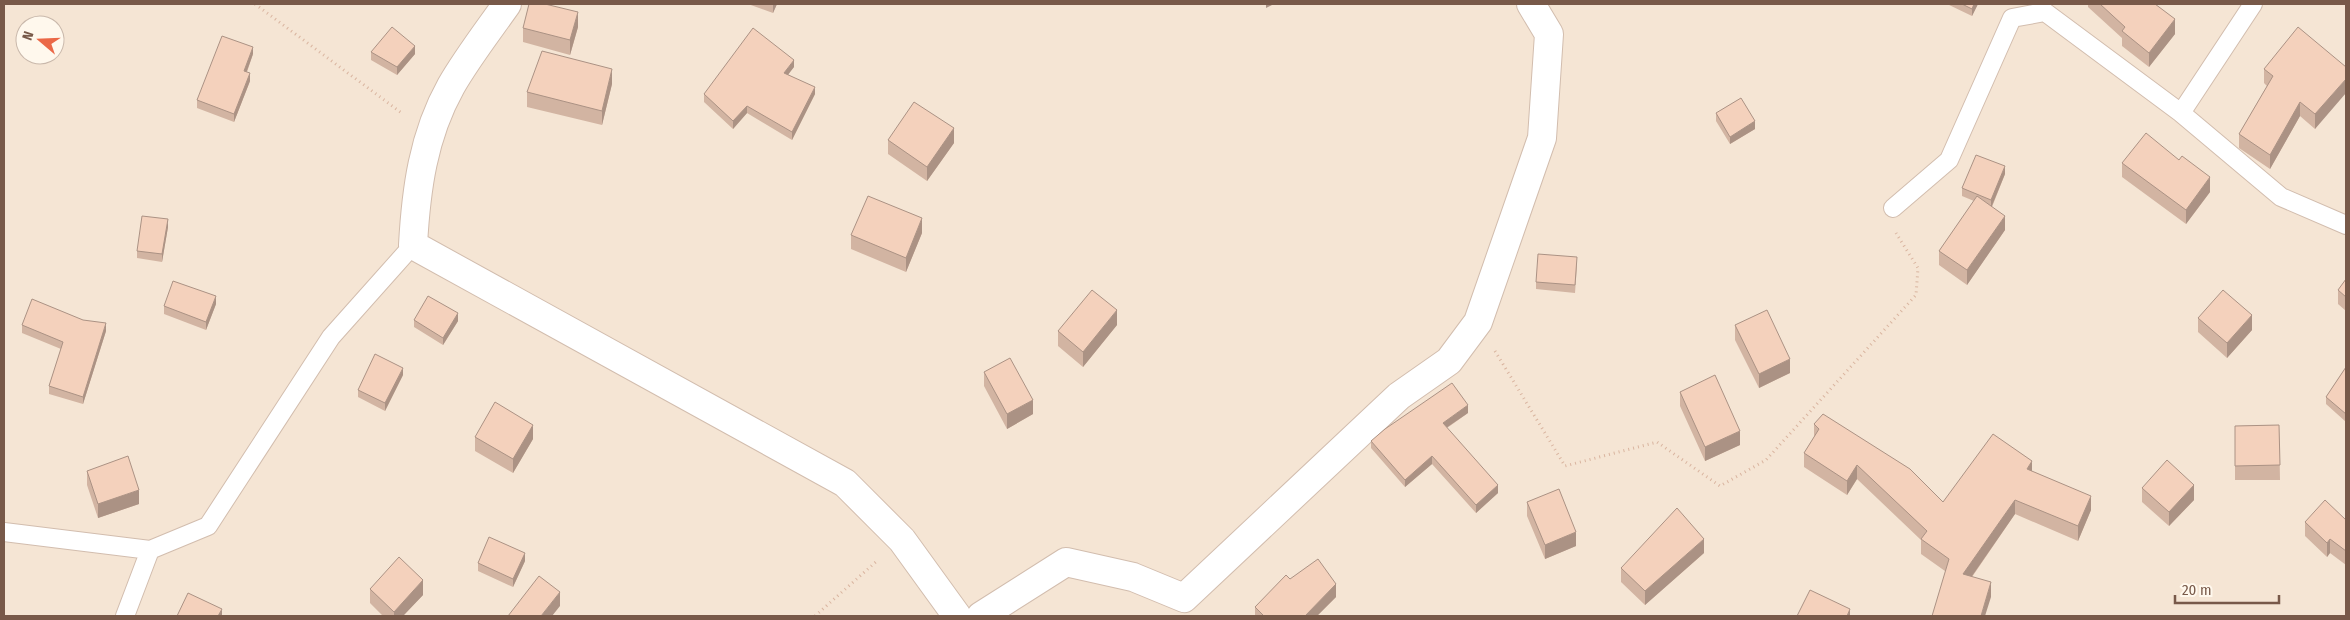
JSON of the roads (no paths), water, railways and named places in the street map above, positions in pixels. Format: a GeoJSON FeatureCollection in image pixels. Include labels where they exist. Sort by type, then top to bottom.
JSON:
{"type":"FeatureCollection","features":[{"type":"Feature","properties":{"kind":"street"},"geometry":{"type":"LineString","coordinates":[[507,4],[451,86],[430,133],[416,192],[413,245],[845,483],[902,540],[957,616]]}},
{"type":"Feature","properties":{"kind":"street"},"geometry":{"type":"LineString","coordinates":[[981,616],[1066,562],[1133,577],[1184,598],[1399,396],[1449,361],[1478,322],[1542,138],[1549,34],[1531,4]]}},
{"type":"Feature","properties":{"kind":"lane"},"geometry":{"type":"LineString","coordinates":[[2181,113],[2253,4]]}},
{"type":"Feature","properties":{"kind":"lane"},"geometry":{"type":"LineString","coordinates":[[1893,208],[1949,160],[2012,18],[2045,12],[2181,113],[2281,196],[2346,225]]}},
{"type":"Feature","properties":{"kind":"lane"},"geometry":{"type":"LineString","coordinates":[[4,532],[150,550],[208,526],[331,336],[413,245]]}},
{"type":"Feature","properties":{"kind":"lane"},"geometry":{"type":"LineString","coordinates":[[125,616],[150,550]]}}]}
